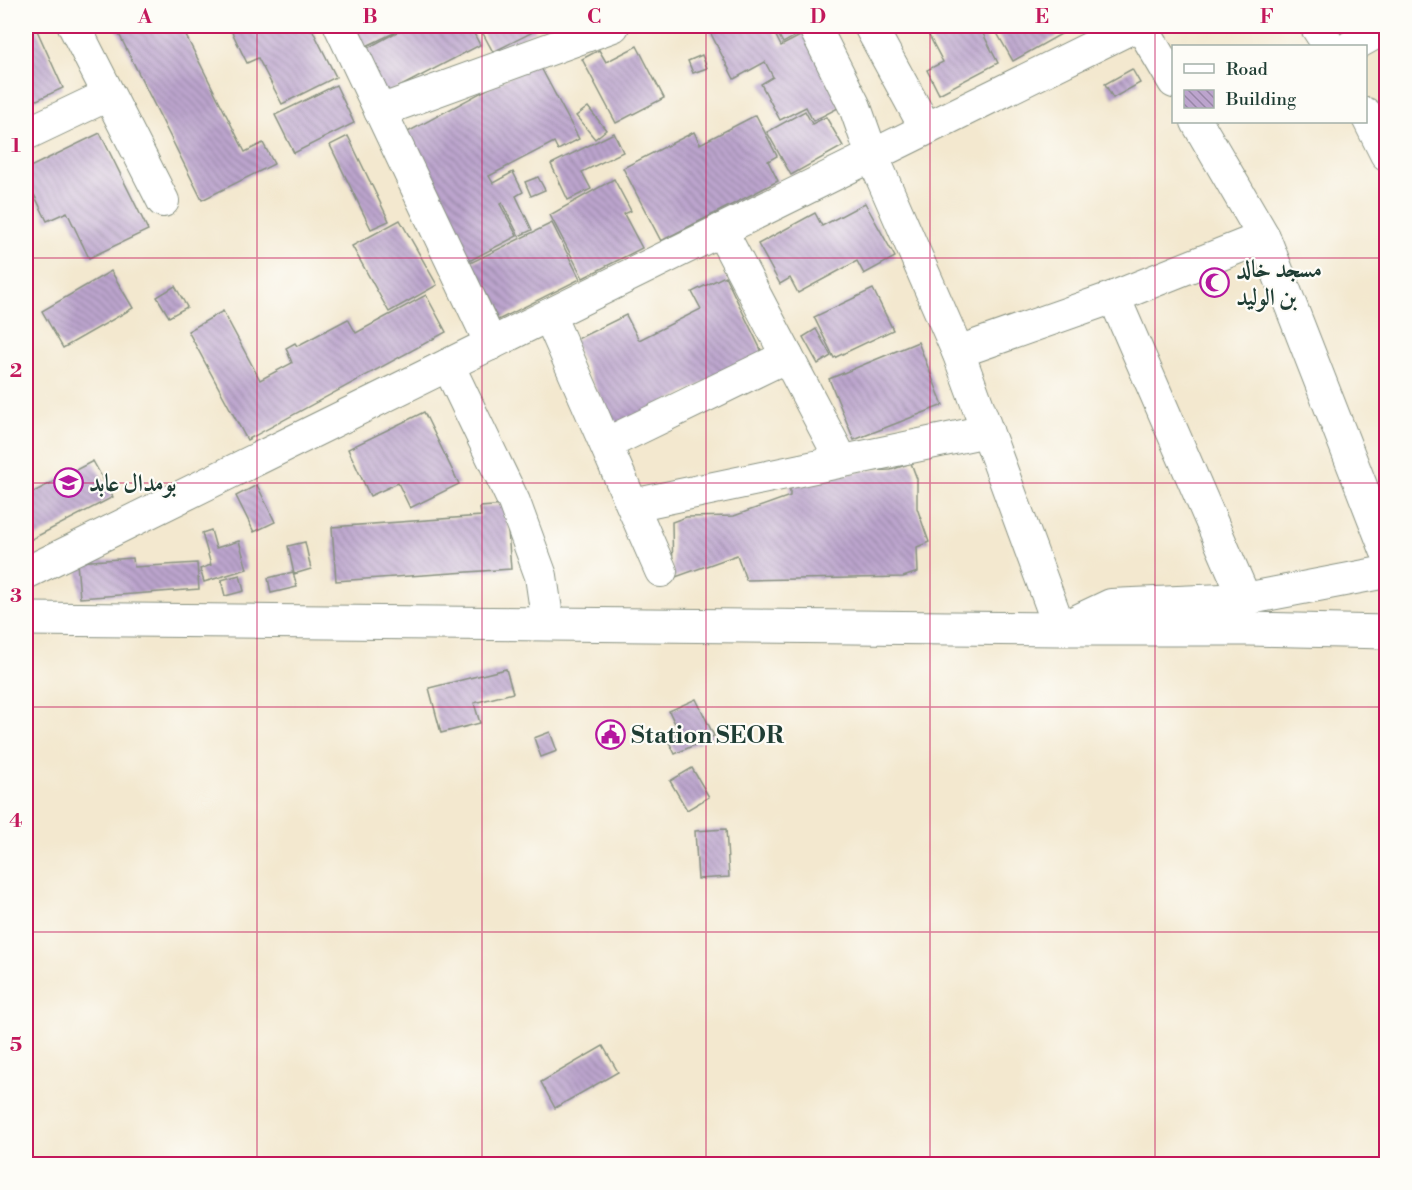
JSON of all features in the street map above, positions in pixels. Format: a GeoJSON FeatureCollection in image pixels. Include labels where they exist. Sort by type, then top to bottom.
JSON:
{"type":"FeatureCollection","features":[{"type":"Feature","properties":{"kind":"main road"},"geometry":{"type":"LineString","coordinates":[[26,619],[1250,629],[1386,633]]}},
{"type":"Feature","properties":{"kind":"street"},"geometry":{"type":"LineString","coordinates":[[74,26],[163,201]]}},
{"type":"Feature","properties":{"kind":"street"},"geometry":{"type":"LineString","coordinates":[[340,26],[491,344]]}},
{"type":"Feature","properties":{"kind":"street"},"geometry":{"type":"LineString","coordinates":[[380,111],[565,34],[613,26]]}},
{"type":"Feature","properties":{"kind":"street"},"geometry":{"type":"LineString","coordinates":[[814,26],[855,107],[872,155],[958,352],[1060,629],[1112,605],[1245,599],[1386,572]]}},
{"type":"Feature","properties":{"kind":"street"},"geometry":{"type":"LineString","coordinates":[[870,26],[925,127]]}},
{"type":"Feature","properties":{"kind":"street"},"geometry":{"type":"LineString","coordinates":[[26,573],[872,155],[1089,35],[1134,26]]}},
{"type":"Feature","properties":{"kind":"street"},"geometry":{"type":"LineString","coordinates":[[1141,26],[1172,80]]}},
{"type":"Feature","properties":{"kind":"street"},"geometry":{"type":"LineString","coordinates":[[1316,26],[1328,45]]}},
{"type":"Feature","properties":{"kind":"street"},"geometry":{"type":"LineString","coordinates":[[1354,45],[1386,27]]}},
{"type":"Feature","properties":{"kind":"street"},"geometry":{"type":"LineString","coordinates":[[26,134],[108,95]]}},
{"type":"Feature","properties":{"kind":"street"},"geometry":{"type":"LineString","coordinates":[[1367,118],[1386,154]]}},
{"type":"Feature","properties":{"kind":"street"},"geometry":{"type":"LineString","coordinates":[[1198,123],[1264,237],[1386,550]]}},
{"type":"Feature","properties":{"kind":"street"},"geometry":{"type":"LineString","coordinates":[[721,230],[842,461]]}},
{"type":"Feature","properties":{"kind":"street"},"geometry":{"type":"LineString","coordinates":[[958,352],[1114,297],[1264,237]]}},
{"type":"Feature","properties":{"kind":"street"},"geometry":{"type":"LineString","coordinates":[[1114,297],[1245,599]]}},
{"type":"Feature","properties":{"kind":"street"},"geometry":{"type":"LineString","coordinates":[[549,315],[661,571]]}},
{"type":"Feature","properties":{"kind":"street"},"geometry":{"type":"LineString","coordinates":[[606,444],[787,356]]}},
{"type":"Feature","properties":{"kind":"street"},"geometry":{"type":"LineString","coordinates":[[448,365],[514,502],[541,576],[548,624]]}},
{"type":"Feature","properties":{"kind":"street"},"geometry":{"type":"LineString","coordinates":[[633,505],[987,431]]}},
{"type":"Feature","properties":{"kind":"building"},"geometry":{"type":"Polygon","coordinates":[[[26,26],[35,26],[63,88],[26,105],[26,26]]]}},
{"type":"Feature","properties":{"kind":"building"},"geometry":{"type":"Polygon","coordinates":[[[115,26],[181,26],[245,152],[263,143],[274,164],[202,200],[115,26]]]}},
{"type":"Feature","properties":{"kind":"building"},"geometry":{"type":"Polygon","coordinates":[[[229,26],[308,26],[310,30],[312,29],[336,77],[282,104],[258,58],[247,63],[229,26]]]}},
{"type":"Feature","properties":{"kind":"building"},"geometry":{"type":"Polygon","coordinates":[[[343,26],[398,26],[400,30],[356,51],[343,26]]]}},
{"type":"Feature","properties":{"kind":"building"},"geometry":{"type":"Polygon","coordinates":[[[408,26],[470,26],[480,45],[384,95],[362,51],[408,26]]]}},
{"type":"Feature","properties":{"kind":"building"},"geometry":{"type":"Polygon","coordinates":[[[479,26],[533,26],[535,31],[493,52],[479,26]]]}},
{"type":"Feature","properties":{"kind":"building"},"geometry":{"type":"Polygon","coordinates":[[[707,26],[771,26],[781,46],[806,33],[844,105],[813,121],[806,107],[780,120],[761,84],[773,77],[765,62],[734,79],[707,26]]]}},
{"type":"Feature","properties":{"kind":"building"},"geometry":{"type":"Polygon","coordinates":[[[774,26],[797,26],[801,33],[783,43],[774,26]]]}},
{"type":"Feature","properties":{"kind":"building"},"geometry":{"type":"Polygon","coordinates":[[[924,26],[979,26],[998,63],[939,94],[927,70],[943,62],[924,26]]]}},
{"type":"Feature","properties":{"kind":"building"},"geometry":{"type":"Polygon","coordinates":[[[993,26],[1059,26],[1063,33],[1013,61],[993,26]]]}},
{"type":"Feature","properties":{"kind":"building"},"geometry":{"type":"Polygon","coordinates":[[[637,46],[664,98],[616,123],[582,59],[599,50],[606,62],[637,46]]]}},
{"type":"Feature","properties":{"kind":"building"},"geometry":{"type":"Polygon","coordinates":[[[702,55],[707,68],[693,73],[688,61],[702,55]]]}},
{"type":"Feature","properties":{"kind":"building"},"geometry":{"type":"Polygon","coordinates":[[[538,62],[579,139],[558,150],[554,142],[489,176],[493,183],[513,172],[523,192],[516,196],[532,230],[519,236],[502,203],[500,204],[517,236],[469,261],[402,135],[538,62]]]}},
{"type":"Feature","properties":{"kind":"building"},"geometry":{"type":"Polygon","coordinates":[[[1132,69],[1140,83],[1113,98],[1105,84],[1132,69]]]}},
{"type":"Feature","properties":{"kind":"building"},"geometry":{"type":"Polygon","coordinates":[[[336,85],[354,123],[294,153],[275,115],[336,85]]]}},
{"type":"Feature","properties":{"kind":"building"},"geometry":{"type":"Polygon","coordinates":[[[588,107],[606,130],[595,139],[576,116],[588,107]]]}},
{"type":"Feature","properties":{"kind":"building"},"geometry":{"type":"Polygon","coordinates":[[[805,111],[812,124],[826,117],[843,146],[791,175],[767,132],[805,111]]]}},
{"type":"Feature","properties":{"kind":"building"},"geometry":{"type":"Polygon","coordinates":[[[756,115],[777,156],[768,161],[778,181],[661,241],[623,168],[694,132],[700,144],[756,115]]]}},
{"type":"Feature","properties":{"kind":"building"},"geometry":{"type":"Polygon","coordinates":[[[100,133],[148,230],[89,258],[67,212],[47,221],[26,178],[26,169],[100,133]]]}},
{"type":"Feature","properties":{"kind":"building"},"geometry":{"type":"Polygon","coordinates":[[[614,133],[623,152],[582,172],[591,189],[568,200],[551,164],[614,133]]]}},
{"type":"Feature","properties":{"kind":"building"},"geometry":{"type":"Polygon","coordinates":[[[348,136],[389,221],[371,229],[330,145],[348,136]]]}},
{"type":"Feature","properties":{"kind":"building"},"geometry":{"type":"Polygon","coordinates":[[[538,177],[545,190],[531,196],[525,182],[538,177]]]}},
{"type":"Feature","properties":{"kind":"building"},"geometry":{"type":"Polygon","coordinates":[[[614,179],[631,211],[624,214],[642,248],[583,278],[550,215],[614,179]]]}},
{"type":"Feature","properties":{"kind":"building"},"geometry":{"type":"Polygon","coordinates":[[[865,203],[895,257],[864,274],[857,261],[798,293],[790,278],[780,284],[758,244],[815,213],[822,226],[865,203]]]}},
{"type":"Feature","properties":{"kind":"building"},"geometry":{"type":"Polygon","coordinates":[[[400,220],[437,285],[389,312],[352,246],[400,220]]]}},
{"type":"Feature","properties":{"kind":"building"},"geometry":{"type":"Polygon","coordinates":[[[552,223],[580,279],[498,320],[470,263],[552,223]]]}},
{"type":"Feature","properties":{"kind":"building"},"geometry":{"type":"Polygon","coordinates":[[[111,271],[133,308],[63,348],[42,311],[111,271]]]}},
{"type":"Feature","properties":{"kind":"building"},"geometry":{"type":"Polygon","coordinates":[[[725,276],[763,354],[615,427],[573,341],[626,315],[639,340],[701,309],[692,292],[725,276]]]}},
{"type":"Feature","properties":{"kind":"building"},"geometry":{"type":"Polygon","coordinates":[[[175,286],[187,307],[169,317],[157,297],[175,286]]]}},
{"type":"Feature","properties":{"kind":"building"},"geometry":{"type":"Polygon","coordinates":[[[873,289],[893,330],[834,358],[814,317],[873,289]]]}},
{"type":"Feature","properties":{"kind":"building"},"geometry":{"type":"Polygon","coordinates":[[[426,295],[446,332],[247,440],[188,331],[223,311],[260,380],[292,363],[286,348],[295,343],[297,346],[348,319],[356,333],[426,295]]]}},
{"type":"Feature","properties":{"kind":"building"},"geometry":{"type":"Polygon","coordinates":[[[816,329],[831,356],[818,364],[803,337],[816,329]]]}},
{"type":"Feature","properties":{"kind":"building"},"geometry":{"type":"Polygon","coordinates":[[[918,342],[943,405],[854,440],[829,379],[918,342]]]}},
{"type":"Feature","properties":{"kind":"building"},"geometry":{"type":"Polygon","coordinates":[[[424,412],[459,484],[410,508],[398,483],[370,496],[348,449],[424,412]]]}},
{"type":"Feature","properties":{"kind":"building"},"geometry":{"type":"Polygon","coordinates":[[[93,461],[113,497],[26,542],[26,496],[93,461]]]}},
{"type":"Feature","properties":{"kind":"building"},"geometry":{"type":"Polygon","coordinates":[[[911,463],[917,479],[917,508],[929,542],[917,547],[918,572],[903,577],[746,580],[737,555],[673,578],[672,522],[686,517],[734,516],[790,496],[790,484],[863,471],[891,470],[911,463]]]}},
{"type":"Feature","properties":{"kind":"building"},"geometry":{"type":"Polygon","coordinates":[[[257,485],[275,522],[254,532],[236,496],[257,485]]]}},
{"type":"Feature","properties":{"kind":"building"},"geometry":{"type":"Polygon","coordinates":[[[506,505],[511,569],[336,581],[332,527],[481,516],[480,507],[506,505]]]}},
{"type":"Feature","properties":{"kind":"building"},"geometry":{"type":"Polygon","coordinates":[[[211,530],[216,548],[239,541],[247,569],[204,582],[200,569],[211,565],[202,533],[211,530]]]}},
{"type":"Feature","properties":{"kind":"building"},"geometry":{"type":"Polygon","coordinates":[[[305,542],[311,569],[294,574],[288,546],[305,542]]]}},
{"type":"Feature","properties":{"kind":"building"},"geometry":{"type":"Polygon","coordinates":[[[133,558],[134,567],[197,563],[199,589],[80,598],[77,562],[133,558]]]}},
{"type":"Feature","properties":{"kind":"building"},"geometry":{"type":"Polygon","coordinates":[[[293,572],[297,587],[271,593],[268,578],[293,572]]]}},
{"type":"Feature","properties":{"kind":"building"},"geometry":{"type":"Polygon","coordinates":[[[240,575],[244,591],[225,596],[221,580],[240,575]]]}},
{"type":"Feature","properties":{"kind":"building"},"geometry":{"type":"Polygon","coordinates":[[[506,669],[513,693],[474,703],[480,723],[441,733],[429,688],[506,669]]]}},
{"type":"Feature","properties":{"kind":"building"},"geometry":{"type":"Polygon","coordinates":[[[696,699],[714,736],[675,754],[667,738],[679,732],[669,711],[696,699]]]}},
{"type":"Feature","properties":{"kind":"building"},"geometry":{"type":"Polygon","coordinates":[[[550,732],[557,751],[541,757],[534,738],[550,732]]]}},
{"type":"Feature","properties":{"kind":"building"},"geometry":{"type":"Polygon","coordinates":[[[692,768],[709,797],[687,810],[670,781],[692,768]]]}},
{"type":"Feature","properties":{"kind":"building"},"geometry":{"type":"Polygon","coordinates":[[[726,829],[729,877],[698,879],[695,831],[726,829]]]}},
{"type":"Feature","properties":{"kind":"building"},"geometry":{"type":"Polygon","coordinates":[[[603,1046],[618,1072],[555,1108],[541,1082],[603,1046]]]}},
{"type":"Feature","properties":{"kind":"place","name":"مسجد خالد بن الوليد"},"geometry":{"type":"Point","coordinates":[1215,283]}},
{"type":"Feature","properties":{"kind":"place","name":"بومدال عابد"},"geometry":{"type":"Point","coordinates":[68,483]}},
{"type":"Feature","properties":{"kind":"place","name":"Station SEOR"},"geometry":{"type":"Point","coordinates":[610,735]}}]}
